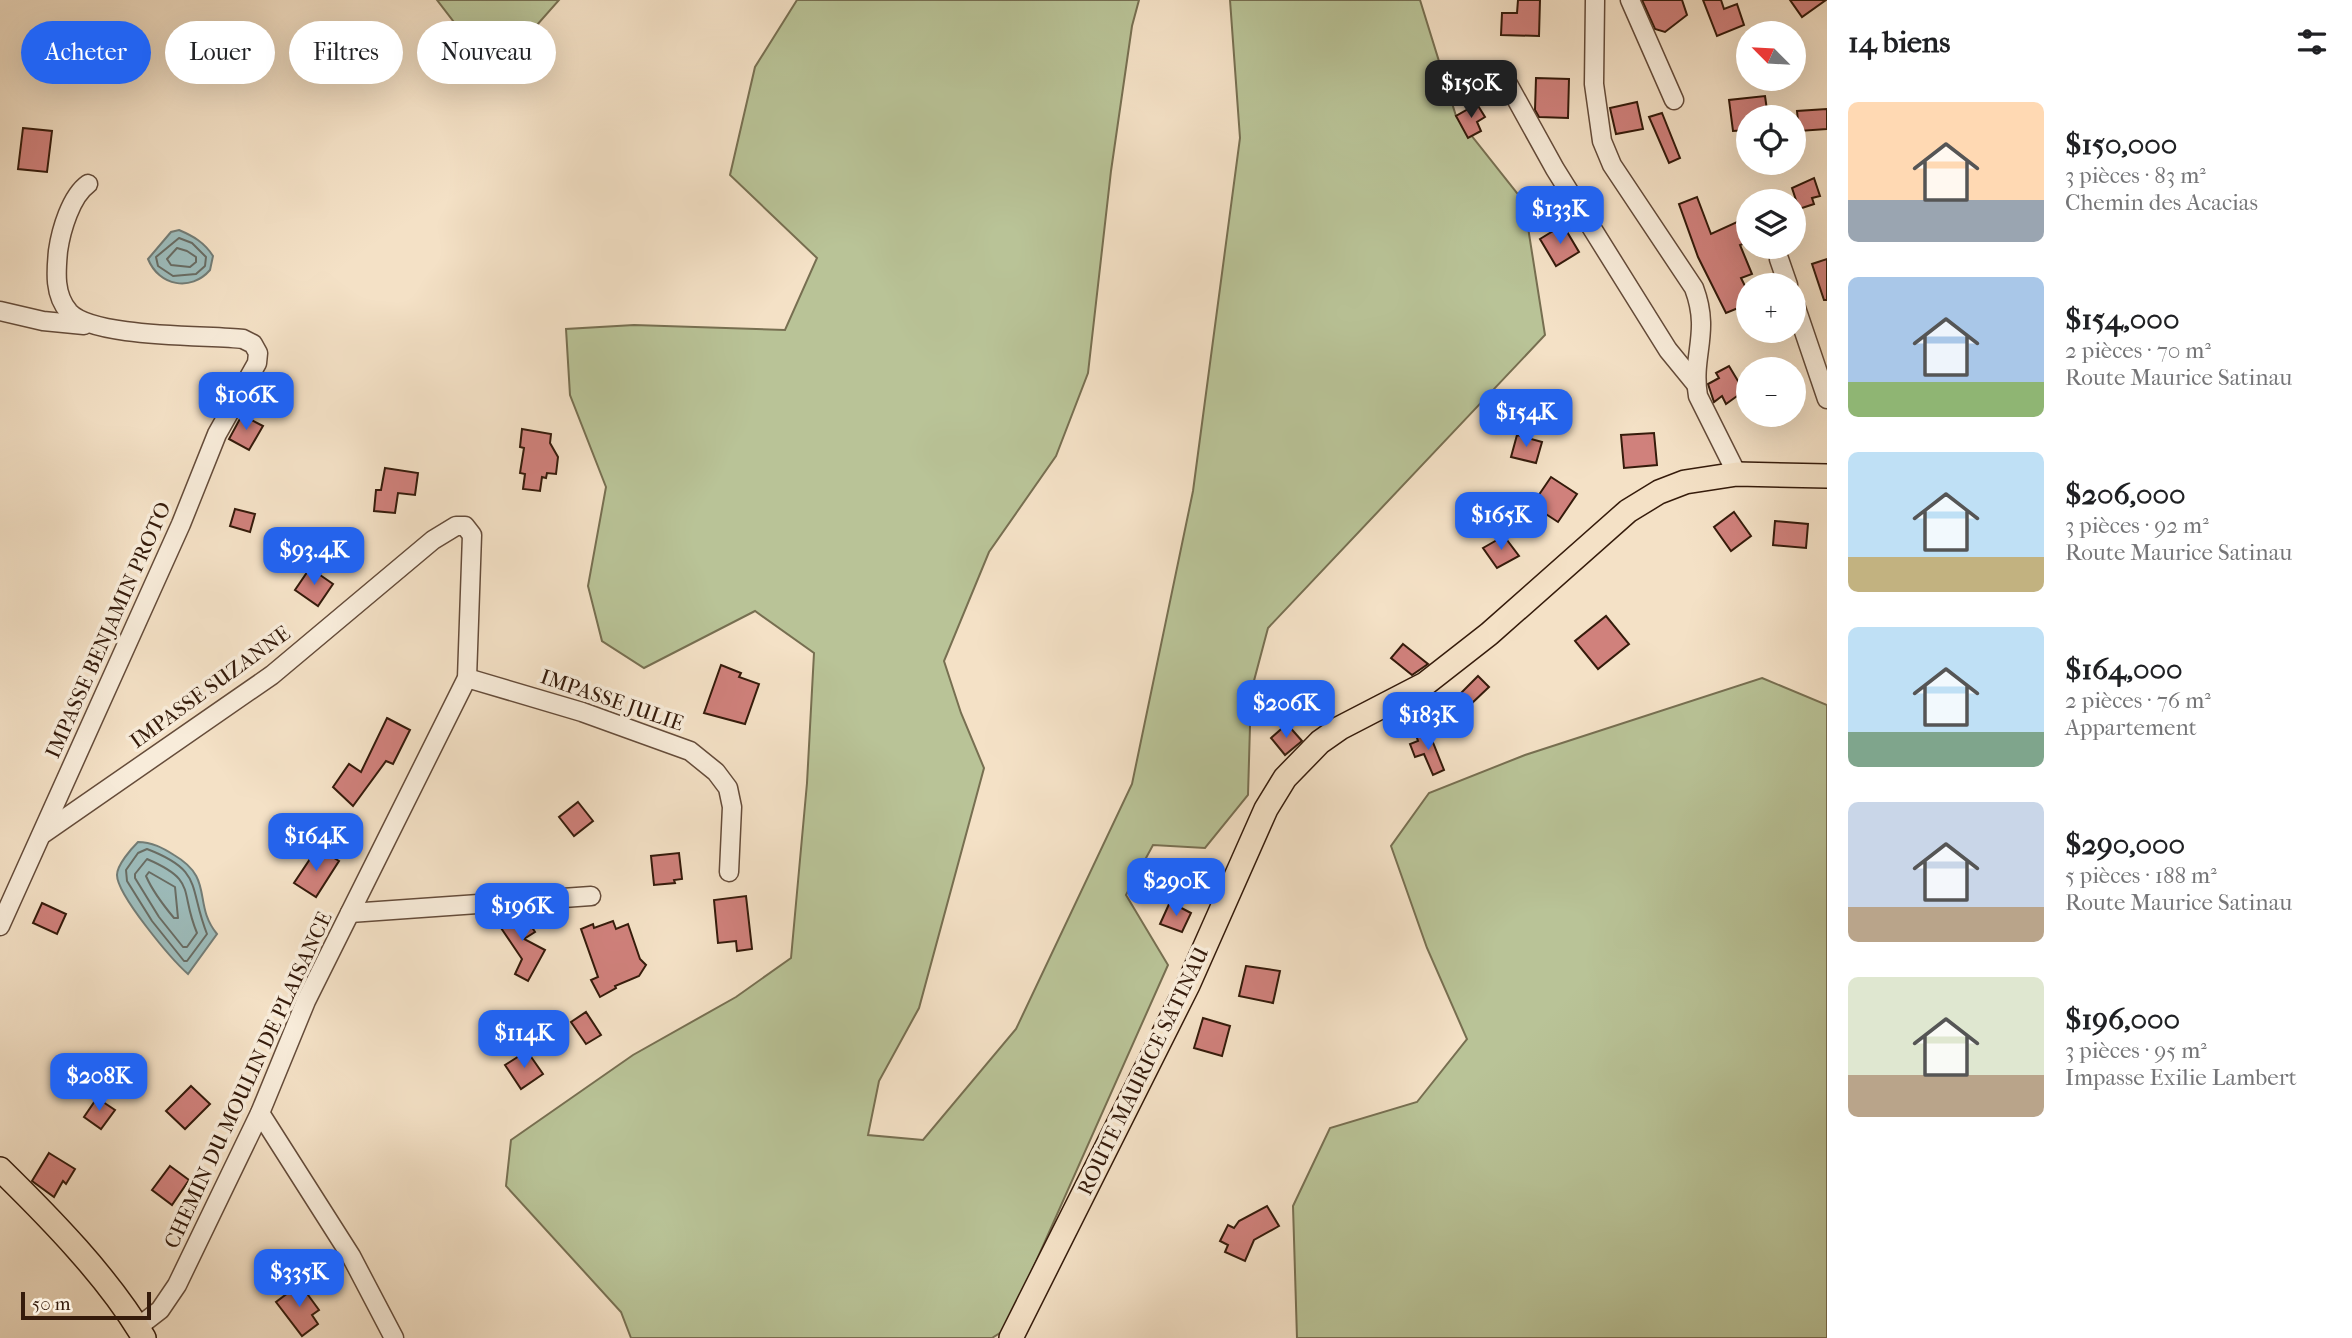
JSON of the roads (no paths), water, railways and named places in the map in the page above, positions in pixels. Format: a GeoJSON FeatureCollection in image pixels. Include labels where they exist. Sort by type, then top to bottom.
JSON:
{"type":"FeatureCollection","features":[{"type":"Feature","properties":{"kind":"main road","name":"ROUTE MAURICE SATINAU"},"geometry":{"type":"LineString","coordinates":[[1011,1338],[1188,985],[1266,808],[1285,778],[1320,742],[1340,728],[1424,684],[1489,634],[1628,511],[1659,492],[1685,482],[1737,474],[1827,476]]}},
{"type":"Feature","properties":{"kind":"main road"},"geometry":{"type":"LineString","coordinates":[[0,1169],[44,1212],[141,1333]]}},
{"type":"Feature","properties":{"kind":"street"},"geometry":{"type":"LineString","coordinates":[[1595,0],[1594,84],[1602,141],[1612,165],[1693,288],[1700,306],[1703,328],[1695,383],[1698,396],[1737,474]]}},
{"type":"Feature","properties":{"kind":"street"},"geometry":{"type":"LineString","coordinates":[[1630,0],[1674,100]]}},
{"type":"Feature","properties":{"kind":"street"},"geometry":{"type":"LineString","coordinates":[[1503,75],[1555,169],[1668,350],[1695,383]]}},
{"type":"Feature","properties":{"kind":"street"},"geometry":{"type":"LineString","coordinates":[[88,184],[77,192],[59,247],[55,279],[62,302],[71,314],[95,326]]}},
{"type":"Feature","properties":{"kind":"street"},"geometry":{"type":"LineString","coordinates":[[1779,259],[1784,273]]}},
{"type":"Feature","properties":{"kind":"street"},"geometry":{"type":"LineString","coordinates":[[0,312],[43,321],[95,326]]}},
{"type":"Feature","properties":{"kind":"street","name":"IMPASSE BENJAMIN PROTO"},"geometry":{"type":"LineString","coordinates":[[0,926],[181,524],[217,434],[257,363],[258,353],[253,344],[243,339],[95,326]]}},
{"type":"Feature","properties":{"kind":"street"},"geometry":{"type":"LineString","coordinates":[[1806,337],[1827,399]]}},
{"type":"Feature","properties":{"kind":"street","name":"IMPASSE SUZANNE"},"geometry":{"type":"LineString","coordinates":[[44,833],[272,675],[433,540],[456,526],[466,526]]}},
{"type":"Feature","properties":{"kind":"street","name":"CHEMIN DU MOULIN DE PLAISANCE"},"geometry":{"type":"LineString","coordinates":[[141,1333],[177,1286],[260,1113],[306,1001],[467,678],[473,548],[472,535],[466,526]]}},
{"type":"Feature","properties":{"kind":"street","name":"IMPASSE JULIE"},"geometry":{"type":"LineString","coordinates":[[467,678],[582,712],[690,751],[716,772],[728,788],[732,807],[729,872]]}},
{"type":"Feature","properties":{"kind":"street"},"geometry":{"type":"LineString","coordinates":[[351,913],[591,896]]}},
{"type":"Feature","properties":{"kind":"street"},"geometry":{"type":"LineString","coordinates":[[260,1113],[351,1256],[394,1338]]}},
{"type":"Feature","properties":{"kind":"water"},"geometry":{"type":"Polygon","coordinates":[[[179,230],[198,240],[213,256],[210,270],[202,277],[185,283],[167,280],[153,268],[148,259],[171,232],[179,230]]]}},
{"type":"Feature","properties":{"kind":"water"},"geometry":{"type":"Polygon","coordinates":[[[138,842],[157,846],[174,855],[187,864],[199,882],[206,912],[217,934],[188,974],[146,927],[119,884],[119,867],[138,842]]]}}]}
